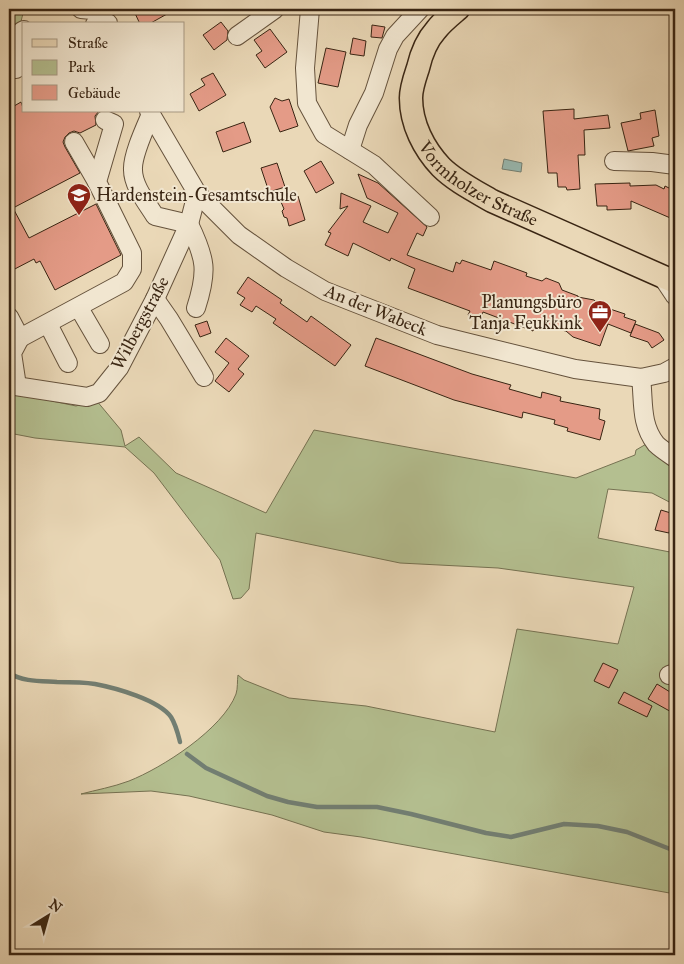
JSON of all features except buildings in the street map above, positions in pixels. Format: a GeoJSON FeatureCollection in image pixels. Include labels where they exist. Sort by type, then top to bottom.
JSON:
{"type":"FeatureCollection","features":[{"type":"Feature","properties":{"kind":"main road","name":"Vormholzer Straße"},"geometry":{"type":"LineString","coordinates":[[458,9],[436,30],[421,55],[412,89],[411,98],[420,138],[429,152],[442,168],[465,186],[492,201],[668,279]]}},
{"type":"Feature","properties":{"kind":"street"},"geometry":{"type":"LineString","coordinates":[[81,9],[103,18]]}},
{"type":"Feature","properties":{"kind":"street"},"geometry":{"type":"LineString","coordinates":[[237,36],[275,9]]}},
{"type":"Feature","properties":{"kind":"street"},"geometry":{"type":"LineString","coordinates":[[310,9],[305,68],[307,103],[324,134],[374,165],[430,217]]}},
{"type":"Feature","properties":{"kind":"street"},"geometry":{"type":"LineString","coordinates":[[350,150],[358,124],[374,93],[388,48],[395,36],[420,9]]}},
{"type":"Feature","properties":{"kind":"street"},"geometry":{"type":"LineString","coordinates":[[16,69],[22,31]]}},
{"type":"Feature","properties":{"kind":"street"},"geometry":{"type":"LineString","coordinates":[[150,113],[138,146],[132,170],[140,192],[155,216],[189,224],[201,248],[205,264],[196,308]]}},
{"type":"Feature","properties":{"kind":"street","name":"An der Wabeck"},"geometry":{"type":"LineString","coordinates":[[150,113],[197,192],[239,235],[286,268],[326,291],[437,335],[575,369],[641,378],[664,373],[675,367]]}},
{"type":"Feature","properties":{"kind":"street"},"geometry":{"type":"LineString","coordinates":[[97,182],[114,124],[104,120]]}},
{"type":"Feature","properties":{"kind":"street"},"geometry":{"type":"LineString","coordinates":[[13,385],[12,353],[20,338],[79,308],[124,282],[132,269],[132,253],[97,182],[74,142]]}},
{"type":"Feature","properties":{"kind":"street"},"geometry":{"type":"LineString","coordinates":[[614,161],[675,165]]}},
{"type":"Feature","properties":{"kind":"street","name":"Wilbergstraße"},"geometry":{"type":"LineString","coordinates":[[13,385],[88,396],[99,393],[118,368],[154,299],[189,224],[197,192]]}},
{"type":"Feature","properties":{"kind":"street"},"geometry":{"type":"LineString","coordinates":[[668,279],[675,296]]}},
{"type":"Feature","properties":{"kind":"street"},"geometry":{"type":"LineString","coordinates":[[154,299],[169,319],[204,377]]}},
{"type":"Feature","properties":{"kind":"street"},"geometry":{"type":"LineString","coordinates":[[79,308],[100,344]]}},
{"type":"Feature","properties":{"kind":"street"},"geometry":{"type":"LineString","coordinates":[[9,317],[20,338]]}},
{"type":"Feature","properties":{"kind":"street"},"geometry":{"type":"LineString","coordinates":[[48,324],[68,363]]}},
{"type":"Feature","properties":{"kind":"street"},"geometry":{"type":"LineString","coordinates":[[641,378],[642,415],[648,432],[657,445],[675,458]]}},
{"type":"Feature","properties":{"kind":"green space"},"geometry":{"type":"Polygon","coordinates":[[[9,9],[24,9],[14,51],[9,51],[9,9]]]}},
{"type":"Feature","properties":{"kind":"green space"},"geometry":{"type":"Polygon","coordinates":[[[9,392],[76,406],[96,400],[121,430],[125,446],[139,437],[176,473],[266,513],[314,430],[576,478],[635,455],[636,450],[648,443],[675,462],[675,505],[652,493],[608,489],[598,538],[675,553],[673,579],[675,580],[675,894],[361,837],[324,832],[272,815],[189,796],[151,791],[81,794],[111,787],[143,775],[190,746],[218,721],[229,707],[236,694],[238,675],[244,680],[289,698],[366,706],[495,732],[517,629],[618,644],[634,587],[498,568],[400,563],[256,533],[249,589],[241,598],[233,599],[220,560],[154,473],[125,447],[35,438],[9,433],[9,392]]]}},
{"type":"Feature","properties":{"kind":"water"},"geometry":{"type":"Polygon","coordinates":[[[504,159],[522,163],[521,172],[502,169],[504,159]]]}},
{"type":"Feature","properties":{"kind":"waterway"},"geometry":{"type":"LineString","coordinates":[[9,673],[32,681],[95,684],[114,688],[147,700],[157,705],[171,717],[176,726],[180,742]]}},
{"type":"Feature","properties":{"kind":"waterway"},"geometry":{"type":"LineString","coordinates":[[187,754],[206,768],[267,796],[288,802],[317,807],[377,807],[486,833],[511,837],[564,824],[598,826],[627,832],[675,851]]}},
{"type":"Feature","properties":{"kind":"place","name":"Hardenstein-Gesamtschule"},"geometry":{"type":"Point","coordinates":[79,216]}},
{"type":"Feature","properties":{"kind":"place","name":"Planungsbüro Tanja Feukkink"},"geometry":{"type":"Point","coordinates":[600,333]}}]}
